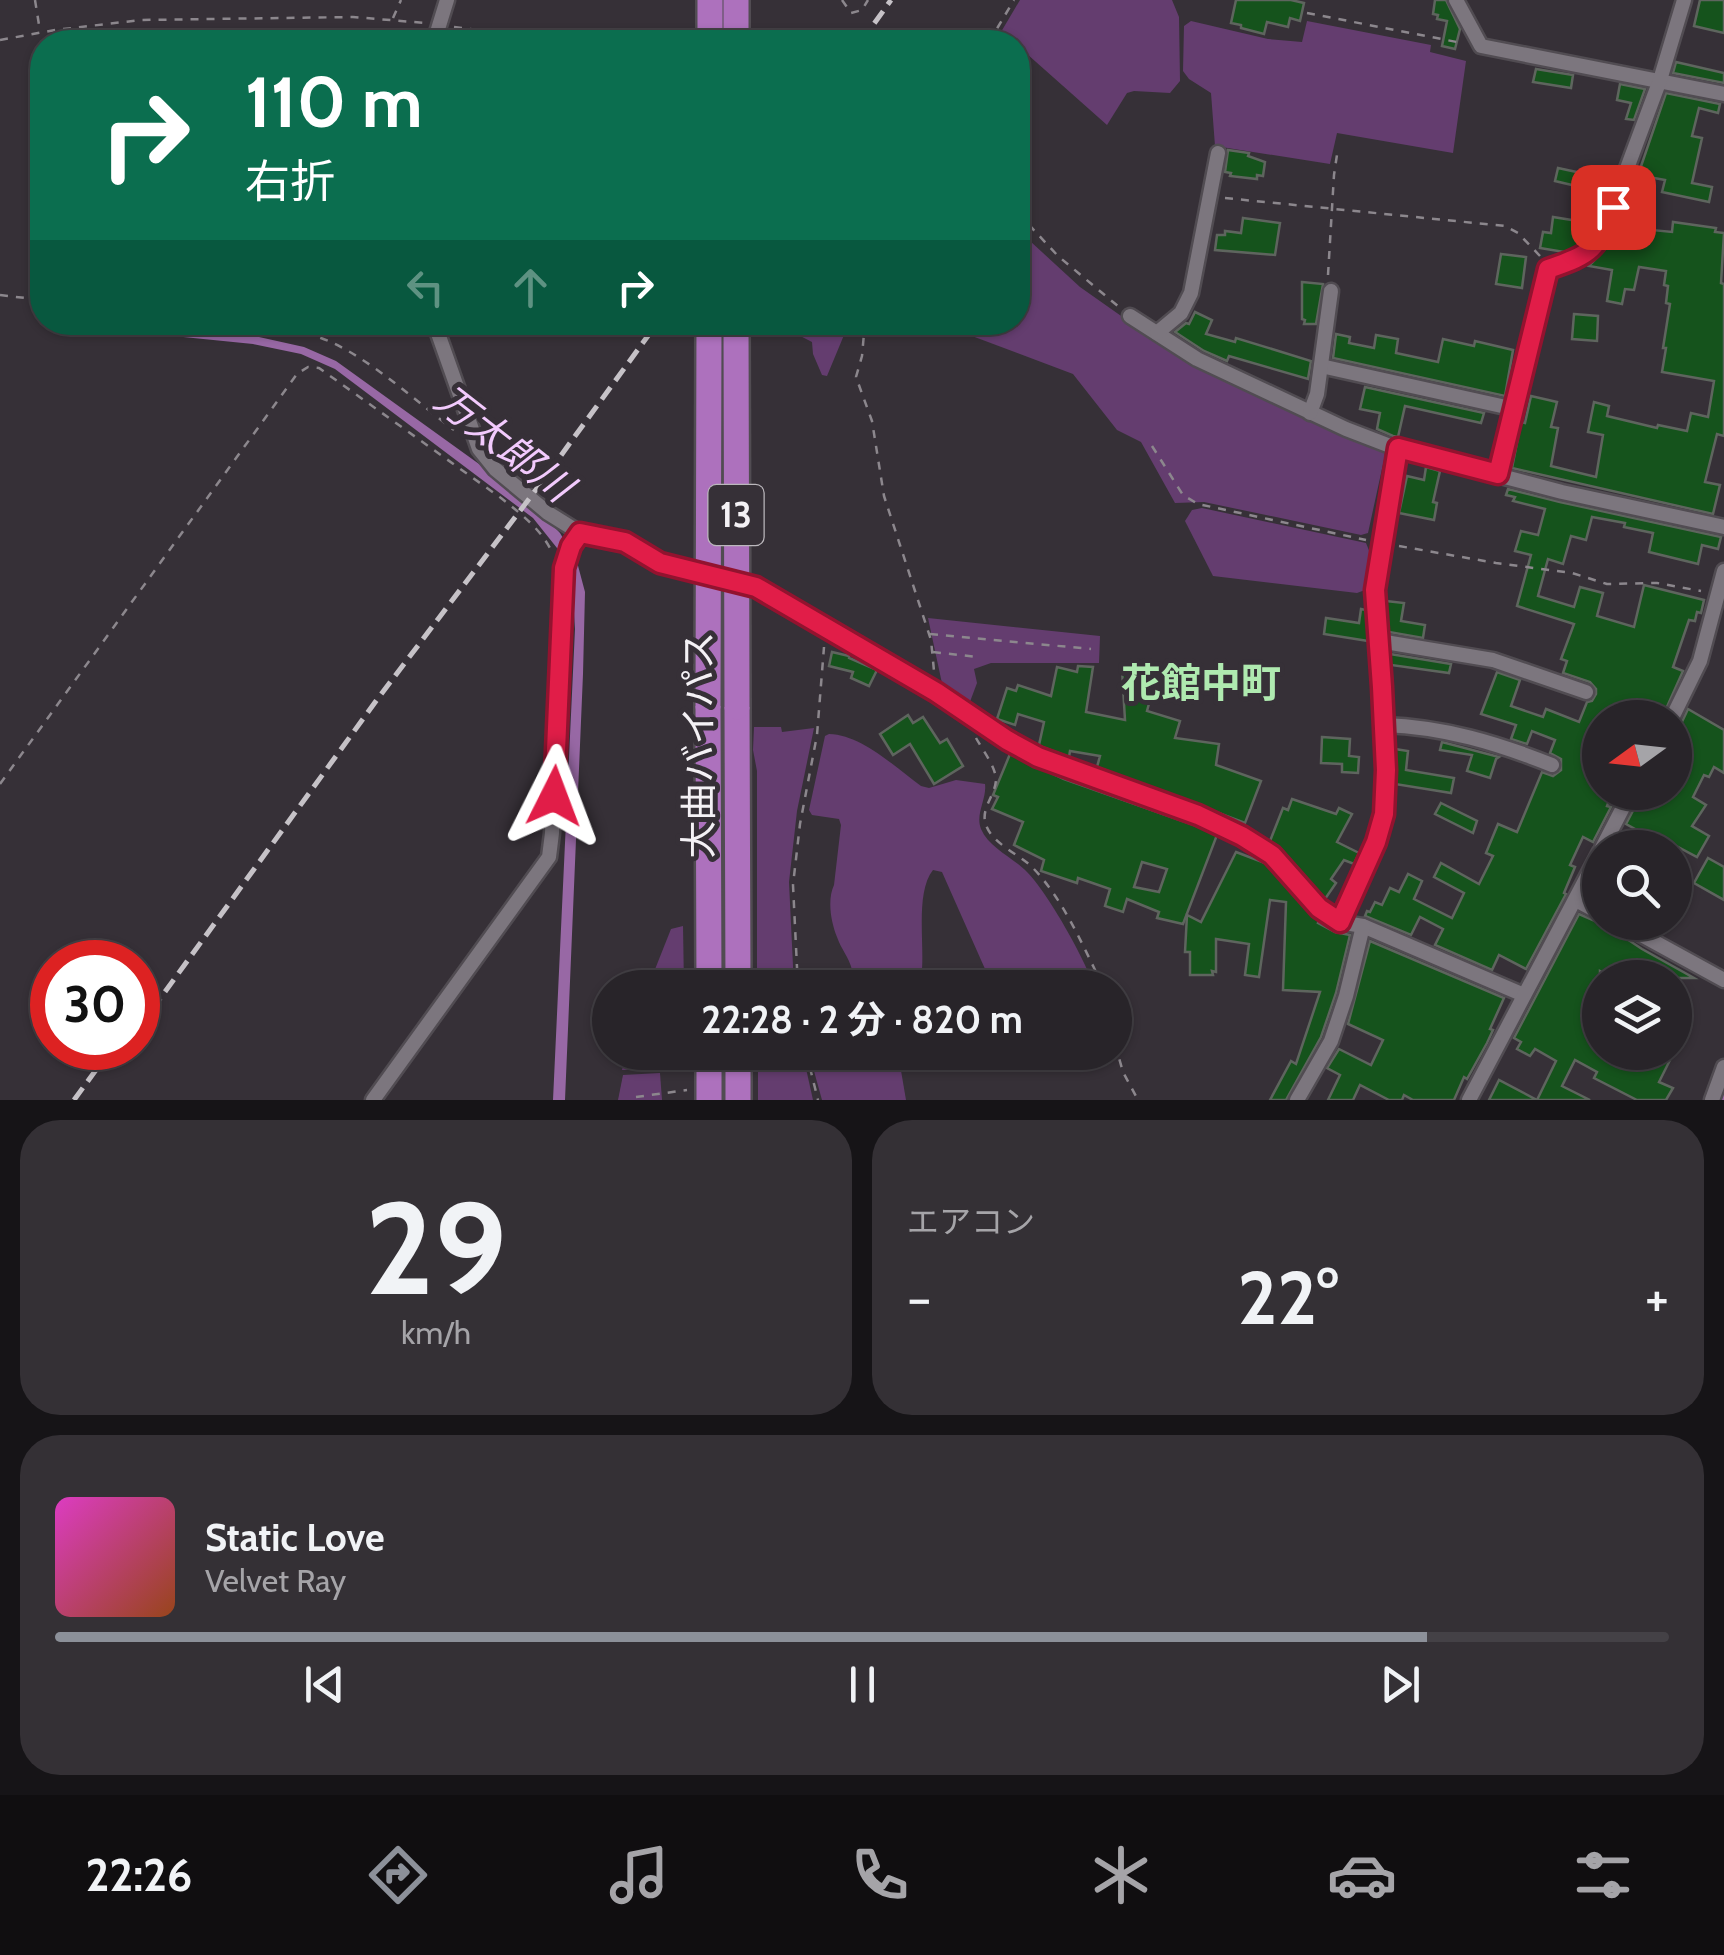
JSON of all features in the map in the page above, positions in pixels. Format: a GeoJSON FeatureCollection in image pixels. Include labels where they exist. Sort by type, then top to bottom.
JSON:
{"type":"FeatureCollection","features":[{"type":"Feature","properties":{"kind":"highway"},"geometry":{"type":"LineString","coordinates":[[710,0],[710,30]]}},
{"type":"Feature","properties":{"kind":"highway"},"geometry":{"type":"LineString","coordinates":[[736,0],[736,30]]}},
{"type":"Feature","properties":{"kind":"highway","name":"大曲バイパス"},"geometry":{"type":"LineString","coordinates":[[709,335],[709,970]]}},
{"type":"Feature","properties":{"kind":"highway","name":"大曲バイパス"},"geometry":{"type":"LineString","coordinates":[[736,335],[738,970]]}},
{"type":"Feature","properties":{"kind":"highway"},"geometry":{"type":"LineString","coordinates":[[699,1095],[705,1070]]}},
{"type":"Feature","properties":{"kind":"highway"},"geometry":{"type":"LineString","coordinates":[[738,1100],[746,1070]]}},
{"type":"Feature","properties":{"kind":"street"},"geometry":{"type":"LineString","coordinates":[[438,30],[447,0]]}},
{"type":"Feature","properties":{"kind":"street"},"geometry":{"type":"LineString","coordinates":[[1456,0],[1483,46],[1724,94]]}},
{"type":"Feature","properties":{"kind":"street"},"geometry":{"type":"LineString","coordinates":[[1498,474],[1548,269],[1580,257],[1601,238],[1660,80],[1684,0]]}},
{"type":"Feature","properties":{"kind":"street"},"geometry":{"type":"LineString","coordinates":[[1157,334],[1180,313],[1190,293],[1218,153]]}},
{"type":"Feature","properties":{"kind":"street"},"geometry":{"type":"LineString","coordinates":[[1310,412],[1317,394],[1331,291]]}},
{"type":"Feature","properties":{"kind":"street"},"geometry":{"type":"LineString","coordinates":[[1130,316],[1197,359],[1398,448],[1562,492],[1724,528]]}},
{"type":"Feature","properties":{"kind":"street"},"geometry":{"type":"LineString","coordinates":[[439,335],[479,449],[495,469],[548,512],[575,540],[625,542],[660,563],[756,587],[936,692],[1038,757],[1198,815],[1242,836],[1272,855],[1319,908],[1340,922],[1362,926],[1524,995]]}},
{"type":"Feature","properties":{"kind":"street"},"geometry":{"type":"LineString","coordinates":[[1320,366],[1515,409]]}},
{"type":"Feature","properties":{"kind":"street"},"geometry":{"type":"LineString","coordinates":[[1340,922],[1376,842],[1384,814],[1384,726],[1375,590],[1398,448]]}},
{"type":"Feature","properties":{"kind":"street"},"geometry":{"type":"LineString","coordinates":[[373,1100],[549,857],[564,573],[575,540]]}},
{"type":"Feature","properties":{"kind":"street"},"geometry":{"type":"LineString","coordinates":[[1681,700],[1700,662],[1724,571]]}},
{"type":"Feature","properties":{"kind":"street"},"geometry":{"type":"LineString","coordinates":[[1379,641],[1492,660],[1586,692]]}},
{"type":"Feature","properties":{"kind":"street"},"geometry":{"type":"LineString","coordinates":[[1384,726],[1451,732],[1552,765]]}},
{"type":"Feature","properties":{"kind":"street"},"geometry":{"type":"LineString","coordinates":[[1468,1100],[1582,888]]}},
{"type":"Feature","properties":{"kind":"street"},"geometry":{"type":"LineString","coordinates":[[1576,900],[1582,903]]}},
{"type":"Feature","properties":{"kind":"street"},"geometry":{"type":"LineString","coordinates":[[1296,1100],[1331,1041],[1362,926]]}},
{"type":"Feature","properties":{"kind":"street"},"geometry":{"type":"LineString","coordinates":[[1651,940],[1724,980]]}},
{"type":"Feature","properties":{"kind":"street"},"geometry":{"type":"LineString","coordinates":[[1712,1100],[1724,1067]]}},
{"type":"Feature","properties":{"kind":"path"},"geometry":{"type":"LineString","coordinates":[[35,0],[40,30]]}},
{"type":"Feature","properties":{"kind":"path"},"geometry":{"type":"LineString","coordinates":[[393,19],[401,0]]}},
{"type":"Feature","properties":{"kind":"path"},"geometry":{"type":"LineString","coordinates":[[842,0],[851,12],[862,10],[868,0]]}},
{"type":"Feature","properties":{"kind":"path"},"geometry":{"type":"LineString","coordinates":[[996,30],[1014,0]]}},
{"type":"Feature","properties":{"kind":"path"},"geometry":{"type":"LineString","coordinates":[[1307,13],[1483,46]]}},
{"type":"Feature","properties":{"kind":"path"},"geometry":{"type":"LineString","coordinates":[[64,30],[142,20],[353,17],[479,30]]}},
{"type":"Feature","properties":{"kind":"path"},"geometry":{"type":"LineString","coordinates":[[0,40],[30,35]]}},
{"type":"Feature","properties":{"kind":"path"},"geometry":{"type":"LineString","coordinates":[[1331,291],[1328,279],[1338,148]]}},
{"type":"Feature","properties":{"kind":"path"},"geometry":{"type":"LineString","coordinates":[[1209,196],[1505,226],[1518,233],[1552,268]]}},
{"type":"Feature","properties":{"kind":"path"},"geometry":{"type":"LineString","coordinates":[[1030,226],[1058,256],[1130,316]]}},
{"type":"Feature","properties":{"kind":"path"},"geometry":{"type":"LineString","coordinates":[[0,296],[30,299]]}},
{"type":"Feature","properties":{"kind":"path"},"geometry":{"type":"LineString","coordinates":[[310,335],[335,344],[373,369],[479,449]]}},
{"type":"Feature","properties":{"kind":"path"},"geometry":{"type":"LineString","coordinates":[[864,335],[856,377],[872,421],[884,496],[928,634],[936,692]]}},
{"type":"Feature","properties":{"kind":"path"},"geometry":{"type":"LineString","coordinates":[[0,784],[296,374],[308,368],[319,368],[527,519],[546,540],[564,573]]}},
{"type":"Feature","properties":{"kind":"path"},"geometry":{"type":"LineString","coordinates":[[1152,446],[1183,495],[1198,504],[1382,543],[1572,573],[1608,584],[1656,583],[1717,594]]}},
{"type":"Feature","properties":{"kind":"path"},"geometry":{"type":"LineString","coordinates":[[797,970],[793,885],[800,824],[818,736],[827,629]]}},
{"type":"Feature","properties":{"kind":"path"},"geometry":{"type":"LineString","coordinates":[[928,634],[1091,649]]}},
{"type":"Feature","properties":{"kind":"path"},"geometry":{"type":"LineString","coordinates":[[932,652],[976,657]]}},
{"type":"Feature","properties":{"kind":"path"},"geometry":{"type":"LineString","coordinates":[[962,710],[995,774],[996,782],[984,812],[986,827],[1032,867],[1050,889],[1093,970]]}},
{"type":"Feature","properties":{"kind":"path"},"geometry":{"type":"LineString","coordinates":[[810,1070],[818,1100]]}},
{"type":"Feature","properties":{"kind":"path"},"geometry":{"type":"LineString","coordinates":[[1122,1070],[1138,1100]]}},
{"type":"Feature","properties":{"kind":"path"},"geometry":{"type":"LineString","coordinates":[[636,1098],[699,1095]]}},
{"type":"Feature","properties":{"kind":"shaded area"},"geometry":{"type":"Polygon","coordinates":[[[1020,0],[1172,0],[1179,17],[1180,81],[1170,93],[1127,93],[1107,125],[1030,57],[1030,30],[1002,30],[1020,0]]]}},
{"type":"Feature","properties":{"kind":"shaded area"},"geometry":{"type":"Polygon","coordinates":[[[1191,21],[1268,39],[1302,42],[1307,21],[1431,45],[1430,52],[1466,61],[1453,153],[1337,133],[1330,164],[1215,146],[1211,93],[1183,71],[1184,26],[1191,21]]]}},
{"type":"Feature","properties":{"kind":"shaded area"},"geometry":{"type":"Polygon","coordinates":[[[1030,241],[1080,287],[1198,365],[1383,450],[1368,533],[1361,535],[1204,502],[1175,503],[1141,442],[1117,430],[1073,374],[969,335],[1030,335],[1030,241]]]}},
{"type":"Feature","properties":{"kind":"shaded area"},"geometry":{"type":"Polygon","coordinates":[[[163,335],[259,337],[304,347],[336,361],[535,507],[560,533],[577,562],[585,592],[565,1100],[553,1100],[575,629],[572,582],[557,548],[533,518],[335,369],[301,354],[253,344],[163,335]]]}},
{"type":"Feature","properties":{"kind":"shaded area"},"geometry":{"type":"Polygon","coordinates":[[[798,335],[844,335],[827,376],[822,375],[812,342],[798,335]]]}},
{"type":"Feature","properties":{"kind":"shaded area"},"geometry":{"type":"Polygon","coordinates":[[[1202,508],[1366,543],[1370,553],[1365,590],[1357,593],[1213,576],[1185,521],[1192,510],[1202,508]]]}},
{"type":"Feature","properties":{"kind":"shaded area"},"geometry":{"type":"Polygon","coordinates":[[[928,618],[1100,636],[1099,663],[991,663],[974,669],[977,683],[968,707],[943,688],[928,618]]]}},
{"type":"Feature","properties":{"kind":"shaded area"},"geometry":{"type":"Polygon","coordinates":[[[754,727],[781,727],[782,732],[814,728],[797,811],[789,882],[793,970],[757,970],[757,771],[754,727]]]}},
{"type":"Feature","properties":{"kind":"shaded area"},"geometry":{"type":"Polygon","coordinates":[[[825,736],[841,736],[866,746],[921,786],[929,788],[956,780],[985,784],[981,829],[990,842],[1027,872],[1045,895],[1088,970],[985,970],[942,872],[933,870],[922,907],[922,970],[852,970],[837,937],[831,911],[841,825],[839,819],[812,815],[809,810],[825,736]]]}},
{"type":"Feature","properties":{"kind":"shaded area"},"geometry":{"type":"Polygon","coordinates":[[[683,926],[684,970],[655,970],[671,929],[683,926]]]}},
{"type":"Feature","properties":{"kind":"shaded area"},"geometry":{"type":"Polygon","coordinates":[[[806,1070],[813,1100],[758,1100],[758,1072],[806,1070]]]}},
{"type":"Feature","properties":{"kind":"shaded area"},"geometry":{"type":"Polygon","coordinates":[[[814,1070],[901,1070],[906,1100],[822,1100],[814,1070]]]}},
{"type":"Feature","properties":{"kind":"shaded area"},"geometry":{"type":"Polygon","coordinates":[[[660,1073],[662,1100],[618,1100],[623,1075],[660,1073]]]}},
{"type":"Feature","properties":{"kind":"building"},"geometry":{"type":"Polygon","coordinates":[[[1236,0],[1304,3],[1300,21],[1290,18],[1288,27],[1267,22],[1264,34],[1231,23],[1236,0]]]}},
{"type":"Feature","properties":{"kind":"building"},"geometry":{"type":"Polygon","coordinates":[[[1435,0],[1446,0],[1460,29],[1455,49],[1442,46],[1447,21],[1433,14],[1435,0]]]}},
{"type":"Feature","properties":{"kind":"building"},"geometry":{"type":"Polygon","coordinates":[[[1700,0],[1724,0],[1724,33],[1694,26],[1700,0]]]}},
{"type":"Feature","properties":{"kind":"building"},"geometry":{"type":"Polygon","coordinates":[[[1676,62],[1724,73],[1724,83],[1673,73],[1676,62]]]}},
{"type":"Feature","properties":{"kind":"building"},"geometry":{"type":"Polygon","coordinates":[[[1536,69],[1573,75],[1571,88],[1533,82],[1536,69]]]}},
{"type":"Feature","properties":{"kind":"building"},"geometry":{"type":"Polygon","coordinates":[[[1620,84],[1645,89],[1634,120],[1626,119],[1631,103],[1617,100],[1620,84]]]}},
{"type":"Feature","properties":{"kind":"building"},"geometry":{"type":"Polygon","coordinates":[[[1666,93],[1720,104],[1718,113],[1699,108],[1692,136],[1702,138],[1692,183],[1712,187],[1709,202],[1662,192],[1665,180],[1638,175],[1666,93]]]}},
{"type":"Feature","properties":{"kind":"building"},"geometry":{"type":"Polygon","coordinates":[[[1228,150],[1249,153],[1248,156],[1265,162],[1263,176],[1230,176],[1225,172],[1228,150]]]}},
{"type":"Feature","properties":{"kind":"building"},"geometry":{"type":"Polygon","coordinates":[[[1558,168],[1609,179],[1605,196],[1599,195],[1592,232],[1575,248],[1564,252],[1540,248],[1543,232],[1551,233],[1553,217],[1578,221],[1583,192],[1575,190],[1576,186],[1555,181],[1558,168]]]}},
{"type":"Feature","properties":{"kind":"building"},"geometry":{"type":"Polygon","coordinates":[[[1628,207],[1643,209],[1641,229],[1672,232],[1673,222],[1716,228],[1715,232],[1724,233],[1724,436],[1717,434],[1705,482],[1720,485],[1713,514],[1512,468],[1521,422],[1525,423],[1531,396],[1557,402],[1551,427],[1558,428],[1551,466],[1596,477],[1603,435],[1588,432],[1594,402],[1609,406],[1607,416],[1657,428],[1658,425],[1687,431],[1691,413],[1708,417],[1714,381],[1662,372],[1670,304],[1666,303],[1666,271],[1639,267],[1634,290],[1625,289],[1622,304],[1607,301],[1612,270],[1589,266],[1609,245],[1617,227],[1625,228],[1628,207]]]}},
{"type":"Feature","properties":{"kind":"building"},"geometry":{"type":"Polygon","coordinates":[[[1243,218],[1280,223],[1275,255],[1215,250],[1217,235],[1225,235],[1225,231],[1241,233],[1243,218]]]}},
{"type":"Feature","properties":{"kind":"building"},"geometry":{"type":"Polygon","coordinates":[[[1501,254],[1526,257],[1522,288],[1496,284],[1501,254]]]}},
{"type":"Feature","properties":{"kind":"building"},"geometry":{"type":"Polygon","coordinates":[[[1302,282],[1323,284],[1316,324],[1304,324],[1302,319],[1302,282]]]}},
{"type":"Feature","properties":{"kind":"building"},"geometry":{"type":"Polygon","coordinates":[[[1195,312],[1212,320],[1206,334],[1235,342],[1236,338],[1311,361],[1308,379],[1229,356],[1227,361],[1204,351],[1175,332],[1189,324],[1195,312]]]}},
{"type":"Feature","properties":{"kind":"building"},"geometry":{"type":"Polygon","coordinates":[[[1574,314],[1598,316],[1597,341],[1572,339],[1574,314]]]}},
{"type":"Feature","properties":{"kind":"building"},"geometry":{"type":"Polygon","coordinates":[[[1336,334],[1350,337],[1349,343],[1374,348],[1376,335],[1398,339],[1396,353],[1438,362],[1443,339],[1513,350],[1505,396],[1333,358],[1336,334]]]}},
{"type":"Feature","properties":{"kind":"building"},"geometry":{"type":"Polygon","coordinates":[[[1365,387],[1484,413],[1481,423],[1405,406],[1398,437],[1393,436],[1377,429],[1380,413],[1360,409],[1365,387]]]}},
{"type":"Feature","properties":{"kind":"building"},"geometry":{"type":"Polygon","coordinates":[[[1426,467],[1440,471],[1433,502],[1437,503],[1434,520],[1399,513],[1407,476],[1424,480],[1426,467]]]}},
{"type":"Feature","properties":{"kind":"building"},"geometry":{"type":"Polygon","coordinates":[[[1508,489],[1721,537],[1718,549],[1702,545],[1698,564],[1649,552],[1653,533],[1592,517],[1586,540],[1571,536],[1563,564],[1548,559],[1538,596],[1574,607],[1580,587],[1603,593],[1597,616],[1634,627],[1644,585],[1704,600],[1695,621],[1689,620],[1673,667],[1683,671],[1670,700],[1593,700],[1596,689],[1590,682],[1563,673],[1567,661],[1561,659],[1574,624],[1517,606],[1531,555],[1515,551],[1521,531],[1538,535],[1545,509],[1513,501],[1515,497],[1506,495],[1508,489]]]}},
{"type":"Feature","properties":{"kind":"building"},"geometry":{"type":"Polygon","coordinates":[[[1386,601],[1404,603],[1401,621],[1425,625],[1423,638],[1389,632],[1386,601]]]}},
{"type":"Feature","properties":{"kind":"building"},"geometry":{"type":"Polygon","coordinates":[[[1361,609],[1366,610],[1368,641],[1324,634],[1326,618],[1359,623],[1361,609]]]}},
{"type":"Feature","properties":{"kind":"building"},"geometry":{"type":"Polygon","coordinates":[[[832,652],[877,670],[869,686],[851,678],[853,672],[829,666],[832,652]]]}},
{"type":"Feature","properties":{"kind":"building"},"geometry":{"type":"Polygon","coordinates":[[[1390,654],[1451,664],[1449,673],[1391,665],[1390,654]]]}},
{"type":"Feature","properties":{"kind":"building"},"geometry":{"type":"Polygon","coordinates":[[[1078,666],[1093,667],[1086,712],[1125,720],[1122,670],[1139,669],[1141,698],[1150,700],[1147,711],[1180,721],[1175,738],[1219,744],[1216,765],[1261,781],[1245,823],[1097,767],[1100,756],[1070,751],[1069,757],[1042,747],[1039,745],[1044,722],[1018,714],[1015,725],[997,719],[1007,688],[1016,691],[1018,685],[1051,696],[1057,667],[1077,672],[1078,666]]]}},
{"type":"Feature","properties":{"kind":"building"},"geometry":{"type":"Polygon","coordinates":[[[1497,672],[1520,680],[1511,706],[1543,717],[1546,709],[1579,722],[1582,714],[1582,810],[1609,810],[1599,830],[1582,830],[1570,865],[1575,867],[1566,894],[1526,969],[1499,955],[1492,970],[1435,945],[1443,929],[1420,917],[1411,935],[1365,916],[1375,902],[1382,905],[1390,888],[1399,892],[1408,874],[1422,881],[1414,899],[1452,918],[1464,893],[1434,877],[1441,863],[1479,884],[1493,856],[1486,853],[1498,824],[1517,832],[1542,772],[1553,776],[1561,770],[1561,759],[1550,753],[1555,740],[1532,731],[1527,744],[1511,739],[1516,725],[1481,714],[1497,672]]]}},
{"type":"Feature","properties":{"kind":"building"},"geometry":{"type":"Polygon","coordinates":[[[1692,711],[1724,730],[1724,773],[1714,767],[1709,777],[1704,775],[1693,797],[1706,805],[1692,826],[1709,836],[1697,857],[1692,854],[1692,830],[1637,830],[1626,824],[1633,810],[1692,810],[1692,711]]]}},
{"type":"Feature","properties":{"kind":"building"},"geometry":{"type":"Polygon","coordinates":[[[908,715],[913,723],[923,717],[940,743],[947,739],[963,766],[934,784],[910,744],[893,755],[880,734],[908,715]]]}},
{"type":"Feature","properties":{"kind":"building"},"geometry":{"type":"Polygon","coordinates":[[[1322,737],[1350,739],[1349,756],[1359,757],[1358,773],[1342,772],[1342,764],[1321,763],[1322,737]]]}},
{"type":"Feature","properties":{"kind":"building"},"geometry":{"type":"Polygon","coordinates":[[[1442,742],[1499,757],[1490,778],[1467,771],[1472,755],[1440,750],[1442,742]]]}},
{"type":"Feature","properties":{"kind":"building"},"geometry":{"type":"Polygon","coordinates":[[[1395,749],[1408,751],[1406,770],[1454,778],[1451,793],[1395,784],[1395,749]]]}},
{"type":"Feature","properties":{"kind":"building"},"geometry":{"type":"Polygon","coordinates":[[[1010,754],[1064,779],[1217,835],[1183,924],[1157,918],[1159,912],[1127,899],[1123,912],[1105,906],[1110,889],[1041,871],[1044,860],[1014,845],[1023,822],[992,809],[998,797],[993,795],[1010,754]],[[1142,862],[1134,887],[1159,892],[1167,869],[1142,862]]]}},
{"type":"Feature","properties":{"kind":"building"},"geometry":{"type":"Polygon","coordinates":[[[1292,799],[1336,814],[1339,808],[1352,814],[1337,842],[1359,853],[1354,864],[1344,860],[1331,879],[1336,883],[1325,899],[1270,841],[1283,808],[1288,810],[1292,799]]]}},
{"type":"Feature","properties":{"kind":"building"},"geometry":{"type":"Polygon","coordinates":[[[1441,803],[1477,821],[1473,833],[1435,814],[1441,803]]]}},
{"type":"Feature","properties":{"kind":"building"},"geometry":{"type":"Polygon","coordinates":[[[1236,852],[1265,863],[1318,923],[1350,935],[1321,1037],[1286,1100],[1270,1100],[1291,1061],[1296,1064],[1320,992],[1283,990],[1286,902],[1270,900],[1259,977],[1245,975],[1249,944],[1216,939],[1213,975],[1190,975],[1190,952],[1185,952],[1187,915],[1201,922],[1236,852]]]}},
{"type":"Feature","properties":{"kind":"building"},"geometry":{"type":"Polygon","coordinates":[[[1708,858],[1724,867],[1724,900],[1694,883],[1708,858]]]}},
{"type":"Feature","properties":{"kind":"building"},"geometry":{"type":"Polygon","coordinates":[[[1579,914],[1582,940],[1628,940],[1662,960],[1582,960],[1582,1064],[1575,1060],[1562,1086],[1590,1100],[1537,1100],[1556,1061],[1535,1049],[1530,1056],[1517,1049],[1521,1042],[1514,1038],[1579,914]]]}},
{"type":"Feature","properties":{"kind":"building"},"geometry":{"type":"Polygon","coordinates":[[[1370,941],[1504,998],[1487,1043],[1454,1100],[1413,1100],[1404,1095],[1402,1100],[1389,1100],[1360,1085],[1353,1100],[1328,1100],[1340,1075],[1327,1068],[1339,1049],[1371,1065],[1383,1040],[1348,1024],[1370,941]]]}},
{"type":"Feature","properties":{"kind":"building"},"geometry":{"type":"Polygon","coordinates":[[[1593,1070],[1665,1070],[1659,1082],[1673,1088],[1666,1100],[1637,1100],[1594,1078],[1597,1072],[1593,1070]]]}},
{"type":"Feature","properties":{"kind":"building"},"geometry":{"type":"Polygon","coordinates":[[[1499,1080],[1537,1100],[1489,1100],[1499,1080]]]}},
{"type":"Feature","properties":{"kind":"railway"},"geometry":{"type":"LineString","coordinates":[[870,30],[891,0]]}},
{"type":"Feature","properties":{"kind":"railway"},"geometry":{"type":"LineString","coordinates":[[160,999],[649,335]]}},
{"type":"Feature","properties":{"kind":"railway"},"geometry":{"type":"LineString","coordinates":[[74,1100],[96,1070]]}},
{"type":"Feature","properties":{"kind":"district","name":"花館中町"},"geometry":{"type":"Point","coordinates":[1201,683]}},
{"type":"Feature","properties":{"kind":"route"},"geometry":{"type":"LineString","coordinates":[[554,796],[564,568],[580,533],[625,542],[660,563],[756,587],[936,692],[1038,757],[1198,815],[1242,836],[1272,855],[1319,908],[1340,922],[1376,842],[1384,814],[1386,770],[1375,590],[1398,448],[1498,474],[1548,269],[1580,257],[1601,238],[1613,207]]}},
{"type":"Feature","properties":{"kind":"water label","name":"万太郎川"},"geometry":{"type":"Point","coordinates":[504,443]}}]}
